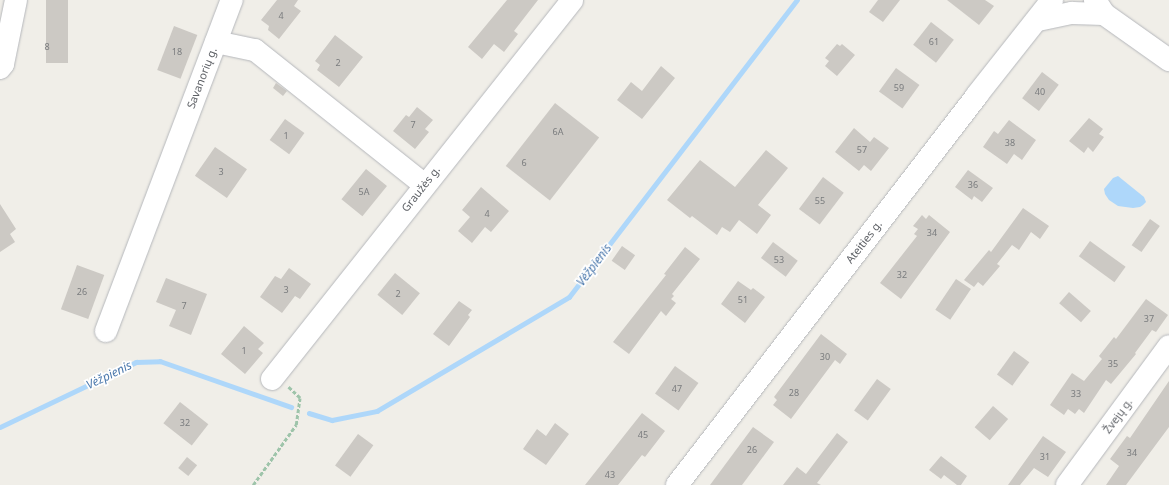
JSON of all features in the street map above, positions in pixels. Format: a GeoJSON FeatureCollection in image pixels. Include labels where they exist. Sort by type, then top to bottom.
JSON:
{"type":"FeatureCollection","features":[{"type":"Feature","properties":{"kind":"street"},"geometry":{"type":"LineString","coordinates":[[0,68],[3,64],[16,0]]}},
{"type":"Feature","properties":{"kind":"street"},"geometry":{"type":"LineString","coordinates":[[216,42],[232,0]]}},
{"type":"Feature","properties":{"kind":"street","name":"Graužės g."},"geometry":{"type":"LineString","coordinates":[[272,378],[572,0]]}},
{"type":"Feature","properties":{"kind":"street","name":"Ateities g."},"geometry":{"type":"LineString","coordinates":[[677,485],[977,95],[1038,20],[1052,0]]}},
{"type":"Feature","properties":{"kind":"street"},"geometry":{"type":"LineString","coordinates":[[1038,20],[1100,7],[1169,60]]}},
{"type":"Feature","properties":{"kind":"street","name":"Savanorių g."},"geometry":{"type":"LineString","coordinates":[[106,331],[216,42],[255,50],[425,185]]}},
{"type":"Feature","properties":{"kind":"street","name":"Žvejų g."},"geometry":{"type":"LineString","coordinates":[[1067,485],[1169,346]]}},
{"type":"Feature","properties":{"kind":"path"},"geometry":{"type":"LineString","coordinates":[[253,485],[296,425],[299,415],[300,398],[289,388],[272,378]]}},
{"type":"Feature","properties":{"kind":"water"},"geometry":{"type":"Polygon","coordinates":[[[1118,176],[1144,197],[1146,202],[1143,205],[1133,208],[1118,206],[1109,200],[1104,189],[1113,178],[1118,176]]]}},
{"type":"Feature","properties":{"kind":"building"},"geometry":{"type":"Polygon","coordinates":[[[46,0],[68,0],[68,63],[46,63],[46,0]]]}},
{"type":"Feature","properties":{"kind":"building"},"geometry":{"type":"Polygon","coordinates":[[[277,0],[298,0],[294,6],[301,11],[279,39],[268,30],[269,26],[261,20],[277,0]]]}},
{"type":"Feature","properties":{"kind":"building"},"geometry":{"type":"Polygon","coordinates":[[[507,0],[538,0],[514,31],[518,34],[504,52],[494,44],[482,59],[468,47],[507,0]]]}},
{"type":"Feature","properties":{"kind":"building"},"geometry":{"type":"Polygon","coordinates":[[[878,0],[900,0],[883,22],[869,12],[878,0]]]}},
{"type":"Feature","properties":{"kind":"building"},"geometry":{"type":"Polygon","coordinates":[[[947,0],[985,0],[994,6],[979,25],[947,0]]]}},
{"type":"Feature","properties":{"kind":"building"},"geometry":{"type":"Polygon","coordinates":[[[931,22],[954,40],[936,63],[913,45],[931,22]]]}},
{"type":"Feature","properties":{"kind":"building"},"geometry":{"type":"Polygon","coordinates":[[[174,26],[197,35],[180,79],[157,70],[174,26]]]}},
{"type":"Feature","properties":{"kind":"building"},"geometry":{"type":"Polygon","coordinates":[[[335,35],[363,57],[339,87],[317,70],[320,65],[315,61],[335,35]]]}},
{"type":"Feature","properties":{"kind":"building"},"geometry":{"type":"Polygon","coordinates":[[[837,44],[840,46],[842,44],[855,55],[837,76],[825,66],[829,61],[825,58],[837,44]]]}},
{"type":"Feature","properties":{"kind":"building"},"geometry":{"type":"Polygon","coordinates":[[[661,66],[675,78],[642,119],[617,100],[631,82],[642,91],[661,66]]]}},
{"type":"Feature","properties":{"kind":"building"},"geometry":{"type":"Polygon","coordinates":[[[896,68],[919,85],[902,109],[879,91],[896,68]]]}},
{"type":"Feature","properties":{"kind":"building"},"geometry":{"type":"Polygon","coordinates":[[[1042,72],[1059,85],[1039,111],[1022,98],[1042,72]]]}},
{"type":"Feature","properties":{"kind":"building"},"geometry":{"type":"Polygon","coordinates":[[[276,83],[287,91],[283,96],[273,88],[276,83]]]}},
{"type":"Feature","properties":{"kind":"building"},"geometry":{"type":"Polygon","coordinates":[[[555,103],[599,137],[550,201],[506,166],[555,103]]]}},
{"type":"Feature","properties":{"kind":"building"},"geometry":{"type":"Polygon","coordinates":[[[417,107],[433,120],[425,129],[429,132],[415,149],[393,131],[406,115],[409,117],[417,107]]]}},
{"type":"Feature","properties":{"kind":"building"},"geometry":{"type":"Polygon","coordinates":[[[1089,118],[1103,129],[1099,134],[1104,137],[1093,152],[1088,147],[1084,153],[1069,141],[1089,118]]]}},
{"type":"Feature","properties":{"kind":"building"},"geometry":{"type":"Polygon","coordinates":[[[285,119],[304,133],[289,154],[270,140],[285,119]]]}},
{"type":"Feature","properties":{"kind":"building"},"geometry":{"type":"Polygon","coordinates":[[[1009,120],[1036,140],[1022,160],[1014,154],[1007,164],[983,147],[994,131],[998,134],[1009,120]]]}},
{"type":"Feature","properties":{"kind":"building"},"geometry":{"type":"Polygon","coordinates":[[[854,128],[870,142],[874,137],[889,148],[871,171],[864,165],[859,171],[835,152],[854,128]]]}},
{"type":"Feature","properties":{"kind":"building"},"geometry":{"type":"Polygon","coordinates":[[[215,147],[247,169],[227,198],[195,176],[215,147]]]}},
{"type":"Feature","properties":{"kind":"building"},"geometry":{"type":"Polygon","coordinates":[[[766,150],[788,168],[758,205],[771,215],[757,234],[739,220],[730,232],[722,227],[717,235],[692,216],[690,218],[667,200],[700,160],[735,187],[766,150]]]}},
{"type":"Feature","properties":{"kind":"building"},"geometry":{"type":"Polygon","coordinates":[[[366,169],[387,186],[362,216],[341,199],[366,169]]]}},
{"type":"Feature","properties":{"kind":"building"},"geometry":{"type":"Polygon","coordinates":[[[968,170],[993,188],[982,202],[974,196],[972,200],[955,187],[968,170]]]}},
{"type":"Feature","properties":{"kind":"building"},"geometry":{"type":"Polygon","coordinates":[[[823,177],[844,193],[820,225],[799,209],[823,177]]]}},
{"type":"Feature","properties":{"kind":"building"},"geometry":{"type":"Polygon","coordinates":[[[481,187],[509,211],[491,232],[485,227],[472,243],[458,231],[470,217],[462,210],[481,187]]]}},
{"type":"Feature","properties":{"kind":"building"},"geometry":{"type":"Polygon","coordinates":[[[0,204],[16,229],[10,234],[15,242],[0,252],[0,204]]]}},
{"type":"Feature","properties":{"kind":"building"},"geometry":{"type":"Polygon","coordinates":[[[1023,208],[1049,226],[1040,239],[1031,232],[1019,250],[1012,245],[997,264],[1000,266],[983,286],[978,282],[974,287],[964,280],[989,250],[991,252],[1023,208]]]}},
{"type":"Feature","properties":{"kind":"building"},"geometry":{"type":"Polygon","coordinates":[[[922,215],[926,219],[929,215],[950,232],[901,299],[880,283],[917,236],[914,234],[918,229],[913,226],[922,215]]]}},
{"type":"Feature","properties":{"kind":"building"},"geometry":{"type":"Polygon","coordinates":[[[1150,219],[1160,226],[1141,252],[1132,245],[1150,219]]]}},
{"type":"Feature","properties":{"kind":"building"},"geometry":{"type":"Polygon","coordinates":[[[1090,241],[1126,267],[1114,282],[1079,256],[1090,241]]]}},
{"type":"Feature","properties":{"kind":"building"},"geometry":{"type":"Polygon","coordinates":[[[773,242],[798,261],[786,277],[761,258],[773,242]]]}},
{"type":"Feature","properties":{"kind":"building"},"geometry":{"type":"Polygon","coordinates":[[[622,246],[635,255],[625,270],[612,261],[622,246]]]}},
{"type":"Feature","properties":{"kind":"building"},"geometry":{"type":"Polygon","coordinates":[[[685,247],[700,259],[672,294],[674,296],[671,299],[676,303],[666,316],[661,311],[629,354],[613,342],[666,275],[664,274],[685,247]]]}},
{"type":"Feature","properties":{"kind":"building"},"geometry":{"type":"Polygon","coordinates":[[[77,265],[104,275],[88,319],[61,309],[77,265]]]}},
{"type":"Feature","properties":{"kind":"building"},"geometry":{"type":"Polygon","coordinates":[[[289,268],[311,284],[300,299],[295,296],[282,313],[260,297],[275,276],[281,279],[289,268]]]}},
{"type":"Feature","properties":{"kind":"building"},"geometry":{"type":"Polygon","coordinates":[[[395,273],[420,293],[402,315],[377,295],[395,273]]]}},
{"type":"Feature","properties":{"kind":"building"},"geometry":{"type":"Polygon","coordinates":[[[166,278],[207,294],[191,335],[169,326],[176,310],[156,302],[166,278]]]}},
{"type":"Feature","properties":{"kind":"building"},"geometry":{"type":"Polygon","coordinates":[[[956,279],[971,289],[950,320],[935,310],[956,279]]]}},
{"type":"Feature","properties":{"kind":"building"},"geometry":{"type":"Polygon","coordinates":[[[738,281],[751,290],[753,288],[765,297],[745,323],[721,304],[738,281]]]}},
{"type":"Feature","properties":{"kind":"building"},"geometry":{"type":"Polygon","coordinates":[[[1069,292],[1091,311],[1081,322],[1059,303],[1069,292]]]}},
{"type":"Feature","properties":{"kind":"building"},"geometry":{"type":"Polygon","coordinates":[[[1146,299],[1168,315],[1156,332],[1152,330],[1135,353],[1136,354],[1111,384],[1106,380],[1084,413],[1079,409],[1075,414],[1068,409],[1064,415],[1050,405],[1072,373],[1084,381],[1102,359],[1099,356],[1114,337],[1116,339],[1146,299]]]}},
{"type":"Feature","properties":{"kind":"building"},"geometry":{"type":"Polygon","coordinates":[[[459,301],[472,310],[468,315],[470,317],[449,346],[433,334],[459,301]]]}},
{"type":"Feature","properties":{"kind":"building"},"geometry":{"type":"Polygon","coordinates":[[[244,326],[264,343],[258,349],[263,353],[245,374],[221,354],[244,326]]]}},
{"type":"Feature","properties":{"kind":"building"},"geometry":{"type":"Polygon","coordinates":[[[821,334],[847,354],[840,364],[835,360],[791,419],[773,405],[777,400],[774,397],[821,334]]]}},
{"type":"Feature","properties":{"kind":"building"},"geometry":{"type":"Polygon","coordinates":[[[1014,351],[1029,362],[1012,386],[997,374],[1014,351]]]}},
{"type":"Feature","properties":{"kind":"building"},"geometry":{"type":"Polygon","coordinates":[[[675,366],[698,383],[678,411],[655,394],[675,366]]]}},
{"type":"Feature","properties":{"kind":"building"},"geometry":{"type":"Polygon","coordinates":[[[877,379],[891,389],[868,421],[854,411],[877,379]]]}},
{"type":"Feature","properties":{"kind":"building"},"geometry":{"type":"Polygon","coordinates":[[[1169,381],[1169,427],[1126,485],[1106,485],[1119,466],[1110,459],[1127,436],[1130,438],[1169,381]]]}},
{"type":"Feature","properties":{"kind":"building"},"geometry":{"type":"Polygon","coordinates":[[[180,402],[208,424],[192,445],[163,423],[180,402]]]}},
{"type":"Feature","properties":{"kind":"building"},"geometry":{"type":"Polygon","coordinates":[[[993,406],[1008,419],[990,440],[975,427],[993,406]]]}},
{"type":"Feature","properties":{"kind":"building"},"geometry":{"type":"Polygon","coordinates":[[[642,413],[665,431],[645,457],[642,455],[618,485],[585,485],[642,413]]]}},
{"type":"Feature","properties":{"kind":"building"},"geometry":{"type":"Polygon","coordinates":[[[555,423],[569,434],[546,465],[523,449],[537,429],[546,436],[555,423]]]}},
{"type":"Feature","properties":{"kind":"building"},"geometry":{"type":"Polygon","coordinates":[[[753,427],[774,442],[742,485],[710,485],[753,427]]]}},
{"type":"Feature","properties":{"kind":"building"},"geometry":{"type":"Polygon","coordinates":[[[837,433],[848,442],[817,483],[821,485],[783,485],[797,467],[806,474],[837,433]]]}},
{"type":"Feature","properties":{"kind":"building"},"geometry":{"type":"Polygon","coordinates":[[[358,434],[373,445],[350,477],[335,466],[358,434]]]}},
{"type":"Feature","properties":{"kind":"building"},"geometry":{"type":"Polygon","coordinates":[[[1043,436],[1066,452],[1048,477],[1034,468],[1020,485],[1008,485],[1043,436]]]}},
{"type":"Feature","properties":{"kind":"building"},"geometry":{"type":"Polygon","coordinates":[[[941,456],[967,476],[961,485],[957,485],[944,475],[941,479],[929,470],[941,456]]]}},
{"type":"Feature","properties":{"kind":"building"},"geometry":{"type":"Polygon","coordinates":[[[187,457],[197,465],[188,476],[178,468],[187,457]]]}},
{"type":"Feature","properties":{"kind":"waterway","name":"Vėžpienis"},"geometry":{"type":"LineString","coordinates":[[309,413],[332,420],[377,411],[569,297],[797,0]]}},
{"type":"Feature","properties":{"kind":"waterway","name":"Vėžpienis"},"geometry":{"type":"LineString","coordinates":[[0,427],[136,362],[160,361],[291,407]]}}]}
